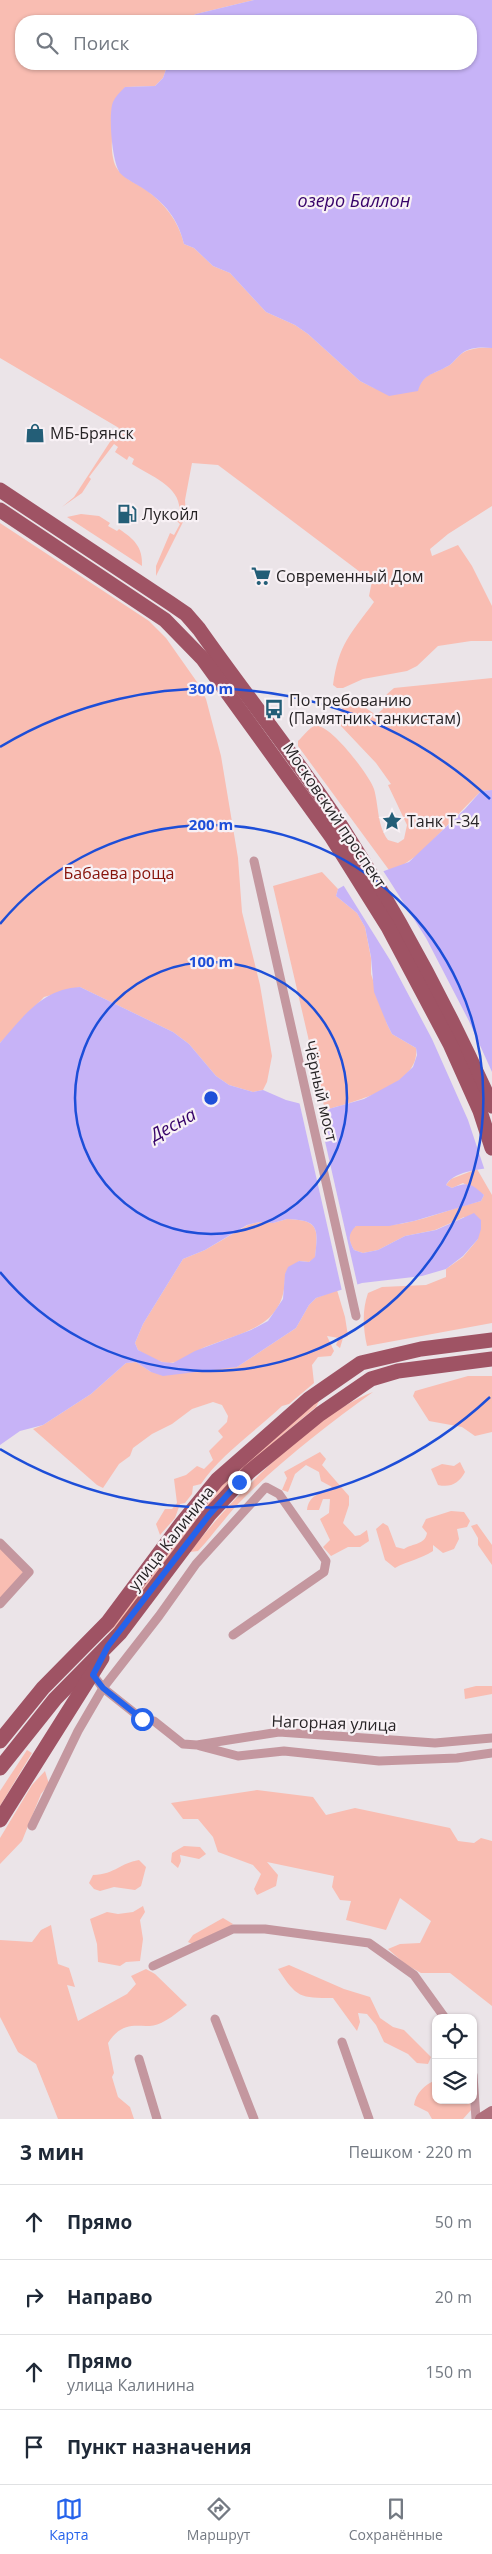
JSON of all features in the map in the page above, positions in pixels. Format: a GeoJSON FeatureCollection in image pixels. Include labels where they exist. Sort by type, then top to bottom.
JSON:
{"type":"FeatureCollection","features":[{"type":"Feature","properties":{"kind":"main road","name":"Московский проспект"},"geometry":{"type":"LineString","coordinates":[[0,490],[192,620],[410,940],[444,1002],[492,1106]]}},
{"type":"Feature","properties":{"kind":"main road","name":"Московский проспект"},"geometry":{"type":"LineString","coordinates":[[0,510],[152,610],[176,629],[203,659],[337,832],[412,968],[471,1091],[492,1148]]}},
{"type":"Feature","properties":{"kind":"main road","name":"улица Калинина"},"geometry":{"type":"LineString","coordinates":[[0,1741],[43,1688],[113,1616],[168,1541],[217,1480],[309,1399],[361,1363],[407,1352],[492,1340]]}},
{"type":"Feature","properties":{"kind":"main road","name":"улица Калинина"},"geometry":{"type":"LineString","coordinates":[[0,1768],[56,1699],[108,1646],[229,1492],[320,1414],[376,1377],[398,1371],[492,1359]]}},
{"type":"Feature","properties":{"kind":"main road"},"geometry":{"type":"LineString","coordinates":[[0,1820],[36,1761],[93,1675],[108,1646]]}},
{"type":"Feature","properties":{"kind":"main road"},"geometry":{"type":"LineString","coordinates":[[481,2119],[492,2112]]}},
{"type":"Feature","properties":{"kind":"street","name":"Чёрный мост"},"geometry":{"type":"LineString","coordinates":[[254,861],[356,1314]]}},
{"type":"Feature","properties":{"kind":"street"},"geometry":{"type":"LineString","coordinates":[[32,1826],[78,1731],[103,1688],[159,1616],[196,1564],[266,1487],[279,1494],[326,1561],[324,1572],[274,1609],[233,1635]]}},
{"type":"Feature","properties":{"kind":"street"},"geometry":{"type":"LineString","coordinates":[[0,1543],[29,1572],[0,1604]]}},
{"type":"Feature","properties":{"kind":"street"},"geometry":{"type":"LineString","coordinates":[[93,1675],[103,1688],[142,1719]]}},
{"type":"Feature","properties":{"kind":"street","name":"Нагорная улица"},"geometry":{"type":"LineString","coordinates":[[154,1721],[183,1744],[198,1745],[279,1732],[435,1743],[492,1738]]}},
{"type":"Feature","properties":{"kind":"street"},"geometry":{"type":"LineString","coordinates":[[198,1745],[238,1756],[284,1751],[379,1761],[457,1758],[492,1753]]}},
{"type":"Feature","properties":{"kind":"street"},"geometry":{"type":"LineString","coordinates":[[152,1966],[233,1929],[265,1929],[369,1944],[414,1975],[442,2014]]}},
{"type":"Feature","properties":{"kind":"street"},"geometry":{"type":"LineString","coordinates":[[215,2019],[254,2119]]}},
{"type":"Feature","properties":{"kind":"street"},"geometry":{"type":"LineString","coordinates":[[342,2042],[369,2119]]}},
{"type":"Feature","properties":{"kind":"street"},"geometry":{"type":"LineString","coordinates":[[138,2059],[157,2119]]}},
{"type":"Feature","properties":{"kind":"street"},"geometry":{"type":"LineString","coordinates":[[475,2104],[476,2119]]}},
{"type":"Feature","properties":{"kind":"green space"},"geometry":{"type":"Polygon","coordinates":[[[0,0],[254,0],[194,15],[15,15],[15,70],[166,70],[163,78],[155,86],[125,87],[113,134],[112,153],[116,167],[123,175],[145,189],[165,207],[178,227],[184,244],[194,248],[213,266],[230,273],[266,312],[295,325],[308,334],[360,381],[374,388],[417,391],[425,377],[448,366],[464,352],[476,348],[492,348],[492,506],[448,534],[430,549],[432,556],[458,545],[472,566],[492,606],[492,641],[471,641],[438,646],[417,666],[407,671],[363,679],[343,688],[337,688],[333,685],[342,649],[374,602],[369,596],[372,581],[218,465],[192,463],[185,500],[186,516],[156,576],[156,566],[170,533],[174,535],[180,524],[177,521],[178,501],[174,493],[159,480],[132,464],[134,459],[129,456],[127,460],[115,452],[118,447],[114,444],[89,477],[91,479],[82,493],[62,507],[74,497],[119,428],[0,358],[0,0]]]}},
{"type":"Feature","properties":{"kind":"green space"},"geometry":{"type":"Polygon","coordinates":[[[81,514],[99,516],[110,523],[108,526],[117,531],[119,529],[129,536],[139,549],[142,566],[67,517],[81,514]]]}},
{"type":"Feature","properties":{"kind":"green space","name":"Бабаева роща"},"geometry":{"type":"Polygon","coordinates":[[[0,523],[149,621],[166,638],[197,682],[206,699],[221,756],[238,858],[242,912],[260,985],[272,1056],[267,1082],[263,1090],[253,1092],[229,1085],[216,1076],[189,1044],[173,1032],[80,987],[44,997],[0,1043],[0,523]]]}},
{"type":"Feature","properties":{"kind":"green space"},"geometry":{"type":"Polygon","coordinates":[[[492,678],[492,790],[481,791],[419,854],[400,867],[389,870],[298,746],[298,741],[308,730],[315,726],[330,732],[339,741],[371,782],[384,834],[388,840],[398,843],[404,839],[407,825],[388,785],[391,784],[376,763],[340,725],[339,715],[343,707],[354,700],[376,715],[383,709],[386,695],[394,688],[492,678]]]}},
{"type":"Feature","properties":{"kind":"green space"},"geometry":{"type":"Polygon","coordinates":[[[322,872],[338,889],[336,896],[357,913],[365,927],[371,958],[371,974],[392,1034],[416,1048],[415,1061],[408,1073],[397,1082],[367,1097],[325,1110],[273,886],[322,872]]]}},
{"type":"Feature","properties":{"kind":"green space"},"geometry":{"type":"Polygon","coordinates":[[[477,1169],[492,1195],[492,1323],[367,1346],[364,1319],[368,1293],[382,1287],[426,1285],[446,1277],[446,1269],[463,1257],[478,1239],[464,1217],[435,1230],[405,1236],[378,1250],[363,1253],[354,1250],[352,1247],[349,1237],[351,1231],[360,1225],[387,1225],[425,1218],[481,1201],[484,1195],[463,1183],[452,1188],[446,1185],[451,1179],[477,1169]]]}},
{"type":"Feature","properties":{"kind":"green space"},"geometry":{"type":"Polygon","coordinates":[[[287,1219],[306,1221],[314,1228],[317,1240],[315,1258],[309,1262],[299,1261],[285,1274],[279,1306],[271,1316],[248,1331],[205,1347],[173,1363],[157,1360],[138,1350],[135,1343],[143,1324],[183,1259],[205,1250],[248,1225],[259,1222],[273,1223],[287,1219]]]}},
{"type":"Feature","properties":{"kind":"green space"},"geometry":{"type":"Polygon","coordinates":[[[337,1290],[345,1317],[348,1336],[343,1338],[340,1348],[336,1345],[339,1338],[327,1336],[334,1351],[331,1356],[318,1357],[312,1365],[314,1383],[289,1404],[282,1406],[239,1444],[218,1463],[201,1484],[193,1486],[192,1494],[185,1503],[180,1504],[175,1518],[160,1535],[156,1524],[165,1509],[172,1509],[177,1503],[174,1479],[186,1475],[197,1466],[204,1469],[213,1460],[209,1451],[223,1437],[218,1431],[227,1422],[228,1416],[222,1405],[213,1402],[192,1409],[172,1424],[152,1434],[133,1448],[130,1456],[119,1464],[103,1488],[97,1485],[33,1429],[43,1425],[91,1394],[126,1363],[136,1362],[151,1372],[237,1367],[296,1328],[309,1305],[316,1298],[337,1290]]]}},
{"type":"Feature","properties":{"kind":"green space"},"geometry":{"type":"Polygon","coordinates":[[[468,1376],[492,1376],[492,1432],[475,1436],[462,1427],[429,1421],[413,1396],[415,1391],[468,1376]]]}},
{"type":"Feature","properties":{"kind":"green space"},"geometry":{"type":"Polygon","coordinates":[[[373,1392],[320,1431],[286,1460],[238,1504],[198,1551],[190,1552],[249,1485],[299,1439],[349,1403],[373,1392]]]}},
{"type":"Feature","properties":{"kind":"green space"},"geometry":{"type":"Polygon","coordinates":[[[319,1401],[316,1407],[280,1437],[107,1634],[220,1486],[314,1402],[319,1401]]]}},
{"type":"Feature","properties":{"kind":"green space"},"geometry":{"type":"Polygon","coordinates":[[[320,1452],[326,1459],[322,1465],[349,1496],[349,1505],[343,1523],[355,1536],[367,1530],[369,1541],[360,1547],[348,1547],[331,1556],[323,1547],[330,1540],[320,1519],[329,1513],[330,1499],[323,1499],[319,1510],[307,1510],[310,1501],[316,1495],[332,1487],[321,1481],[319,1472],[306,1465],[295,1474],[288,1492],[282,1490],[287,1478],[284,1472],[320,1452]]]}},
{"type":"Feature","properties":{"kind":"green space"},"geometry":{"type":"Polygon","coordinates":[[[460,1462],[465,1472],[460,1479],[451,1485],[438,1485],[431,1469],[442,1464],[454,1466],[460,1462]]]}},
{"type":"Feature","properties":{"kind":"green space"},"geometry":{"type":"Polygon","coordinates":[[[451,1511],[464,1512],[470,1521],[467,1527],[457,1529],[459,1539],[454,1549],[443,1553],[433,1545],[433,1551],[395,1568],[385,1560],[376,1529],[383,1523],[388,1526],[396,1547],[404,1549],[424,1540],[427,1533],[422,1527],[426,1519],[451,1511]]]}},
{"type":"Feature","properties":{"kind":"green space"},"geometry":{"type":"Polygon","coordinates":[[[477,1524],[492,1545],[492,1565],[478,1545],[478,1538],[471,1526],[477,1524]]]}},
{"type":"Feature","properties":{"kind":"green space"},"geometry":{"type":"Polygon","coordinates":[[[0,1543],[28,1572],[0,1603],[0,1543]]]}},
{"type":"Feature","properties":{"kind":"green space"},"geometry":{"type":"Polygon","coordinates":[[[476,1686],[492,1686],[492,1694],[465,1699],[464,1689],[476,1686]]]}},
{"type":"Feature","properties":{"kind":"green space"},"geometry":{"type":"Polygon","coordinates":[[[27,1750],[32,1753],[0,1806],[0,1791],[27,1750]]]}},
{"type":"Feature","properties":{"kind":"green space"},"geometry":{"type":"Polygon","coordinates":[[[45,1771],[49,1784],[41,1794],[22,1841],[0,1864],[0,1838],[32,1785],[45,1771]]]}},
{"type":"Feature","properties":{"kind":"green space"},"geometry":{"type":"Polygon","coordinates":[[[257,1790],[313,1797],[326,1815],[355,1808],[450,1828],[458,1841],[474,1843],[481,1838],[492,1841],[492,2006],[450,1973],[421,1973],[405,1964],[388,1949],[400,1944],[420,1943],[431,1921],[400,1898],[386,1930],[346,1920],[351,1901],[340,1900],[332,1887],[334,1876],[267,1862],[278,1875],[276,1886],[257,1895],[254,1889],[261,1874],[253,1865],[218,1852],[213,1837],[198,1819],[183,1819],[171,1803],[257,1790]]]}},
{"type":"Feature","properties":{"kind":"green space"},"geometry":{"type":"Polygon","coordinates":[[[184,1846],[200,1847],[206,1854],[199,1859],[180,1855],[181,1861],[178,1868],[171,1862],[172,1853],[184,1846]]]}},
{"type":"Feature","properties":{"kind":"green space"},"geometry":{"type":"Polygon","coordinates":[[[139,1860],[146,1867],[141,1886],[135,1890],[114,1887],[100,1891],[94,1889],[89,1883],[93,1875],[107,1873],[127,1863],[139,1860]]]}},
{"type":"Feature","properties":{"kind":"green space"},"geometry":{"type":"Polygon","coordinates":[[[143,1906],[145,1912],[140,1920],[143,1939],[140,1961],[126,1962],[120,1966],[98,1962],[97,1944],[90,1919],[107,1912],[118,1914],[133,1912],[143,1906]]]}},
{"type":"Feature","properties":{"kind":"green space"},"geometry":{"type":"Polygon","coordinates":[[[223,1918],[233,1924],[226,1930],[192,1944],[188,1942],[193,1935],[223,1918]]]}},
{"type":"Feature","properties":{"kind":"green space"},"geometry":{"type":"Polygon","coordinates":[[[51,1925],[58,1964],[69,1968],[75,1987],[67,1985],[78,2021],[127,1994],[136,1984],[131,1976],[146,1969],[155,1974],[187,2005],[161,2023],[121,2029],[108,2043],[114,2073],[112,2077],[118,2097],[130,2107],[134,2119],[58,2119],[36,2064],[18,2052],[0,2017],[0,1940],[32,1942],[41,1930],[51,1925]]]}},
{"type":"Feature","properties":{"kind":"green space"},"geometry":{"type":"Polygon","coordinates":[[[289,1965],[344,1989],[370,1997],[380,2018],[393,2027],[404,2030],[431,2057],[428,2064],[417,2063],[408,2054],[384,2042],[376,2025],[367,2014],[358,2013],[360,2022],[357,2031],[333,1998],[313,1998],[295,1991],[278,1969],[289,1965]]]}},
{"type":"Feature","properties":{"kind":"green space"},"geometry":{"type":"Polygon","coordinates":[[[432,2082],[432,2104],[470,2104],[471,2110],[463,2119],[432,2119],[428,2112],[414,2105],[421,2090],[432,2082]]]}},
{"type":"Feature","properties":{"kind":"water","name":"озеро Баллон"},"geometry":{"type":"Polygon","coordinates":[[[254,0],[492,0],[492,348],[476,348],[464,352],[450,365],[425,378],[418,391],[389,396],[360,381],[308,334],[295,325],[266,312],[230,273],[213,266],[194,248],[184,244],[170,212],[152,194],[123,176],[118,169],[113,150],[111,117],[113,102],[125,87],[155,86],[163,78],[166,70],[477,70],[477,15],[194,15],[254,0]]]}},
{"type":"Feature","properties":{"kind":"water","name":"Десна"},"geometry":{"type":"Polygon","coordinates":[[[492,790],[492,1168],[473,1170],[460,1174],[446,1185],[452,1188],[466,1184],[473,1186],[484,1195],[481,1201],[414,1221],[389,1226],[356,1226],[351,1232],[350,1237],[354,1250],[363,1253],[378,1250],[405,1236],[436,1230],[474,1213],[481,1220],[478,1239],[463,1256],[446,1269],[422,1276],[362,1283],[316,1298],[309,1305],[296,1328],[237,1367],[163,1376],[151,1372],[136,1362],[126,1363],[91,1394],[43,1425],[20,1431],[0,1445],[0,1043],[25,1014],[44,999],[67,989],[80,987],[173,1032],[189,1044],[216,1076],[229,1085],[253,1092],[263,1090],[286,1100],[325,1110],[364,1099],[399,1080],[413,1067],[417,1055],[416,1048],[392,1034],[387,1024],[374,992],[371,957],[365,927],[357,913],[336,896],[338,889],[409,862],[465,809],[481,791],[492,790]],[[287,1219],[273,1223],[259,1222],[247,1225],[205,1250],[183,1259],[143,1324],[135,1343],[138,1350],[162,1362],[173,1363],[195,1351],[251,1330],[268,1321],[283,1299],[285,1274],[288,1267],[299,1261],[309,1262],[315,1257],[317,1239],[314,1228],[306,1221],[287,1219]]]}},
{"type":"Feature","properties":{"kind":"pier"},"geometry":{"type":"Polygon","coordinates":[[[382,869],[426,938],[469,1021],[492,1072],[492,1171],[485,1171],[468,1120],[432,1039],[390,960],[342,883],[382,869]]]}},
{"type":"Feature","properties":{"kind":"pier"},"geometry":{"type":"Polygon","coordinates":[[[299,1101],[317,1106],[358,1287],[342,1291],[299,1101]]]}},
{"type":"Feature","properties":{"kind":"place","name":"МБ-Брянск"},"geometry":{"type":"Point","coordinates":[35,433]}},
{"type":"Feature","properties":{"kind":"place","name":"Лукойл"},"geometry":{"type":"Point","coordinates":[127,514]}},
{"type":"Feature","properties":{"kind":"place","name":"Современный Дом"},"geometry":{"type":"Point","coordinates":[261,576]}},
{"type":"Feature","properties":{"kind":"place","name":"По требованию (Памятник танкистам)"},"geometry":{"type":"Point","coordinates":[274,709]}},
{"type":"Feature","properties":{"kind":"place","name":"Танк Т-34"},"geometry":{"type":"Point","coordinates":[392,821]}},
{"type":"Feature","properties":{"kind":"route"},"geometry":{"type":"LineString","coordinates":[[142,1719],[120,1704],[103,1688],[93,1675],[108,1646],[126,1626],[209,1515],[239,1482]]}}]}
